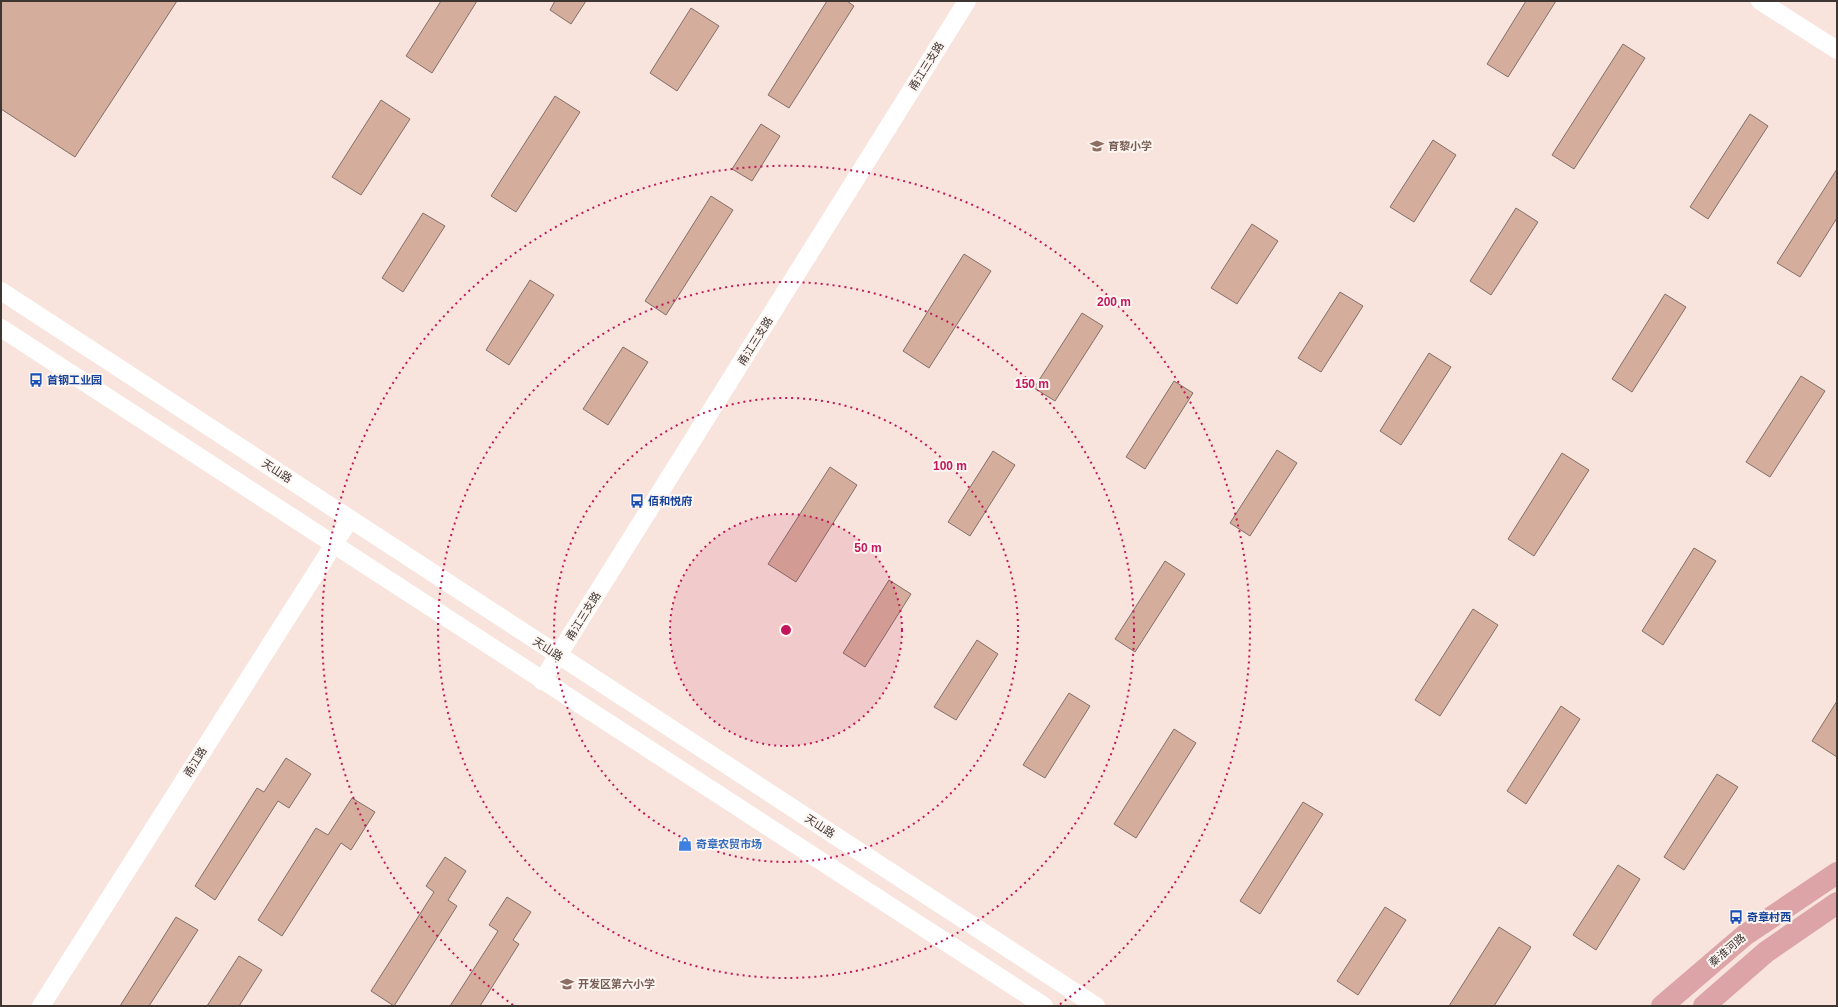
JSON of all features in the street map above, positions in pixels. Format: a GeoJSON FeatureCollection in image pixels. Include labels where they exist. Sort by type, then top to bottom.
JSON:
{"type":"FeatureCollection","features":[{"type":"Feature","properties":{"kind":"main road","name":"秦淮河路"},"geometry":{"type":"LineString","coordinates":[[1662,1006],[1745,935],[1837,873]]}},
{"type":"Feature","properties":{"kind":"main road"},"geometry":{"type":"LineString","coordinates":[[1704,1006],[1766,952],[1837,903]]}},
{"type":"Feature","properties":{"kind":"street","name":"甬江三支路"},"geometry":{"type":"LineString","coordinates":[[542,681],[967,1]]}},
{"type":"Feature","properties":{"kind":"street"},"geometry":{"type":"LineString","coordinates":[[1760,1],[1837,50]]}},
{"type":"Feature","properties":{"kind":"street","name":"天山路"},"geometry":{"type":"LineString","coordinates":[[1,291],[1096,1006]]}},
{"type":"Feature","properties":{"kind":"street"},"geometry":{"type":"LineString","coordinates":[[1,328],[1044,1006]]}},
{"type":"Feature","properties":{"kind":"street","name":"甬江路"},"geometry":{"type":"LineString","coordinates":[[41,1006],[350,519]]}},
{"type":"Feature","properties":{"kind":"building"},"geometry":{"type":"Polygon","coordinates":[[[1,1],[177,1],[75,157],[1,109],[1,1]]]}},
{"type":"Feature","properties":{"kind":"building"},"geometry":{"type":"Polygon","coordinates":[[[441,1],[477,1],[432,73],[406,56],[441,1]]]}},
{"type":"Feature","properties":{"kind":"building"},"geometry":{"type":"Polygon","coordinates":[[[555,1],[586,1],[571,24],[550,10],[555,1]]]}},
{"type":"Feature","properties":{"kind":"building"},"geometry":{"type":"Polygon","coordinates":[[[827,1],[847,1],[854,6],[789,108],[768,95],[827,1]]]}},
{"type":"Feature","properties":{"kind":"building"},"geometry":{"type":"Polygon","coordinates":[[[1526,1],[1556,1],[1508,77],[1487,64],[1526,1]]]}},
{"type":"Feature","properties":{"kind":"building"},"geometry":{"type":"Polygon","coordinates":[[[691,8],[719,26],[677,91],[650,73],[691,8]]]}},
{"type":"Feature","properties":{"kind":"building"},"geometry":{"type":"Polygon","coordinates":[[[1623,44],[1645,58],[1574,169],[1552,155],[1623,44]]]}},
{"type":"Feature","properties":{"kind":"building"},"geometry":{"type":"Polygon","coordinates":[[[555,96],[580,112],[516,212],[491,196],[555,96]]]}},
{"type":"Feature","properties":{"kind":"building"},"geometry":{"type":"Polygon","coordinates":[[[381,100],[410,119],[361,195],[332,177],[381,100]]]}},
{"type":"Feature","properties":{"kind":"building"},"geometry":{"type":"Polygon","coordinates":[[[1750,114],[1768,126],[1708,219],[1690,207],[1750,114]]]}},
{"type":"Feature","properties":{"kind":"building"},"geometry":{"type":"Polygon","coordinates":[[[761,124],[780,136],[752,181],[732,169],[761,124]]]}},
{"type":"Feature","properties":{"kind":"building"},"geometry":{"type":"Polygon","coordinates":[[[1433,140],[1456,155],[1414,222],[1390,207],[1433,140]]]}},
{"type":"Feature","properties":{"kind":"building"},"geometry":{"type":"Polygon","coordinates":[[[1837,169],[1837,218],[1800,277],[1777,263],[1837,169]]]}},
{"type":"Feature","properties":{"kind":"building"},"geometry":{"type":"Polygon","coordinates":[[[711,196],[733,210],[666,315],[645,301],[711,196]]]}},
{"type":"Feature","properties":{"kind":"building"},"geometry":{"type":"Polygon","coordinates":[[[1516,208],[1538,222],[1491,295],[1470,281],[1516,208]]]}},
{"type":"Feature","properties":{"kind":"building"},"geometry":{"type":"Polygon","coordinates":[[[423,213],[445,226],[403,292],[382,278],[423,213]]]}},
{"type":"Feature","properties":{"kind":"building"},"geometry":{"type":"Polygon","coordinates":[[[1252,224],[1278,241],[1237,304],[1211,288],[1252,224]]]}},
{"type":"Feature","properties":{"kind":"building"},"geometry":{"type":"Polygon","coordinates":[[[964,254],[991,271],[929,368],[903,351],[964,254]]]}},
{"type":"Feature","properties":{"kind":"building"},"geometry":{"type":"Polygon","coordinates":[[[530,280],[554,295],[509,365],[486,350],[530,280]]]}},
{"type":"Feature","properties":{"kind":"building"},"geometry":{"type":"Polygon","coordinates":[[[1340,292],[1363,306],[1321,372],[1298,358],[1340,292]]]}},
{"type":"Feature","properties":{"kind":"building"},"geometry":{"type":"Polygon","coordinates":[[[1665,294],[1686,307],[1632,392],[1612,379],[1665,294]]]}},
{"type":"Feature","properties":{"kind":"building"},"geometry":{"type":"Polygon","coordinates":[[[1082,313],[1103,326],[1055,401],[1034,388],[1082,313]]]}},
{"type":"Feature","properties":{"kind":"building"},"geometry":{"type":"Polygon","coordinates":[[[623,347],[648,362],[608,425],[583,409],[623,347]]]}},
{"type":"Feature","properties":{"kind":"building"},"geometry":{"type":"Polygon","coordinates":[[[1429,353],[1451,367],[1401,445],[1380,431],[1429,353]]]}},
{"type":"Feature","properties":{"kind":"building"},"geometry":{"type":"Polygon","coordinates":[[[1801,376],[1825,391],[1770,477],[1746,462],[1801,376]]]}},
{"type":"Feature","properties":{"kind":"building"},"geometry":{"type":"Polygon","coordinates":[[[1174,381],[1193,393],[1145,469],[1126,457],[1174,381]]]}},
{"type":"Feature","properties":{"kind":"building"},"geometry":{"type":"Polygon","coordinates":[[[1277,450],[1297,463],[1250,536],[1230,523],[1277,450]]]}},
{"type":"Feature","properties":{"kind":"building"},"geometry":{"type":"Polygon","coordinates":[[[993,451],[1015,465],[970,536],[948,522],[993,451]]]}},
{"type":"Feature","properties":{"kind":"building"},"geometry":{"type":"Polygon","coordinates":[[[1562,453],[1589,470],[1534,556],[1508,539],[1562,453]]]}},
{"type":"Feature","properties":{"kind":"building"},"geometry":{"type":"Polygon","coordinates":[[[830,467],[857,485],[796,582],[768,564],[830,467]]]}},
{"type":"Feature","properties":{"kind":"building"},"geometry":{"type":"Polygon","coordinates":[[[1694,548],[1716,561],[1663,645],[1642,631],[1694,548]]]}},
{"type":"Feature","properties":{"kind":"building"},"geometry":{"type":"Polygon","coordinates":[[[1165,561],[1185,574],[1135,652],[1115,639],[1165,561]]]}},
{"type":"Feature","properties":{"kind":"building"},"geometry":{"type":"Polygon","coordinates":[[[889,580],[911,594],[865,667],[843,653],[889,580]]]}},
{"type":"Feature","properties":{"kind":"building"},"geometry":{"type":"Polygon","coordinates":[[[1473,609],[1498,625],[1440,716],[1415,700],[1473,609]]]}},
{"type":"Feature","properties":{"kind":"building"},"geometry":{"type":"Polygon","coordinates":[[[977,640],[998,654],[956,720],[934,707],[977,640]]]}},
{"type":"Feature","properties":{"kind":"building"},"geometry":{"type":"Polygon","coordinates":[[[1069,693],[1090,706],[1045,778],[1023,765],[1069,693]]]}},
{"type":"Feature","properties":{"kind":"building"},"geometry":{"type":"Polygon","coordinates":[[[1837,701],[1837,757],[1812,741],[1837,701]]]}},
{"type":"Feature","properties":{"kind":"building"},"geometry":{"type":"Polygon","coordinates":[[[1561,706],[1580,719],[1526,804],[1507,791],[1561,706]]]}},
{"type":"Feature","properties":{"kind":"building"},"geometry":{"type":"Polygon","coordinates":[[[1174,729],[1196,743],[1136,838],[1114,824],[1174,729]]]}},
{"type":"Feature","properties":{"kind":"building"},"geometry":{"type":"Polygon","coordinates":[[[286,758],[311,774],[289,808],[278,801],[215,900],[195,886],[257,788],[264,792],[286,758]]]}},
{"type":"Feature","properties":{"kind":"building"},"geometry":{"type":"Polygon","coordinates":[[[1717,774],[1738,787],[1684,870],[1664,857],[1717,774]]]}},
{"type":"Feature","properties":{"kind":"building"},"geometry":{"type":"Polygon","coordinates":[[[352,798],[375,812],[351,850],[341,843],[282,936],[258,920],[316,828],[328,835],[352,798]]]}},
{"type":"Feature","properties":{"kind":"building"},"geometry":{"type":"Polygon","coordinates":[[[1303,802],[1323,814],[1260,914],[1240,901],[1303,802]]]}},
{"type":"Feature","properties":{"kind":"building"},"geometry":{"type":"Polygon","coordinates":[[[445,857],[466,871],[448,900],[457,906],[394,1006],[371,991],[434,892],[426,886],[445,857]]]}},
{"type":"Feature","properties":{"kind":"building"},"geometry":{"type":"Polygon","coordinates":[[[1618,865],[1640,879],[1596,950],[1573,935],[1618,865]]]}},
{"type":"Feature","properties":{"kind":"building"},"geometry":{"type":"Polygon","coordinates":[[[507,897],[531,912],[513,940],[519,944],[480,1006],[450,1006],[498,931],[489,925],[507,897]]]}},
{"type":"Feature","properties":{"kind":"building"},"geometry":{"type":"Polygon","coordinates":[[[1385,907],[1406,920],[1358,995],[1337,981],[1385,907]]]}},
{"type":"Feature","properties":{"kind":"building"},"geometry":{"type":"Polygon","coordinates":[[[176,917],[198,930],[149,1006],[120,1006],[176,917]]]}},
{"type":"Feature","properties":{"kind":"building"},"geometry":{"type":"Polygon","coordinates":[[[1499,927],[1531,947],[1494,1006],[1449,1006],[1499,927]]]}},
{"type":"Feature","properties":{"kind":"building"},"geometry":{"type":"Polygon","coordinates":[[[239,956],[262,970],[239,1006],[207,1006],[239,956]]]}},
{"type":"Feature","properties":{"kind":"place","name":"育黎小学"},"geometry":{"type":"Point","coordinates":[1097,146]}},
{"type":"Feature","properties":{"kind":"place","name":"首钢工业园"},"geometry":{"type":"Point","coordinates":[36,380]}},
{"type":"Feature","properties":{"kind":"place","name":"佰和悦府"},"geometry":{"type":"Point","coordinates":[637,501]}},
{"type":"Feature","properties":{"kind":"place","name":"奇章农贸市场"},"geometry":{"type":"Point","coordinates":[685,844]}},
{"type":"Feature","properties":{"kind":"place","name":"奇章村西"},"geometry":{"type":"Point","coordinates":[1736,917]}},
{"type":"Feature","properties":{"kind":"place","name":"开发区第六小学"},"geometry":{"type":"Point","coordinates":[567,984]}}]}
